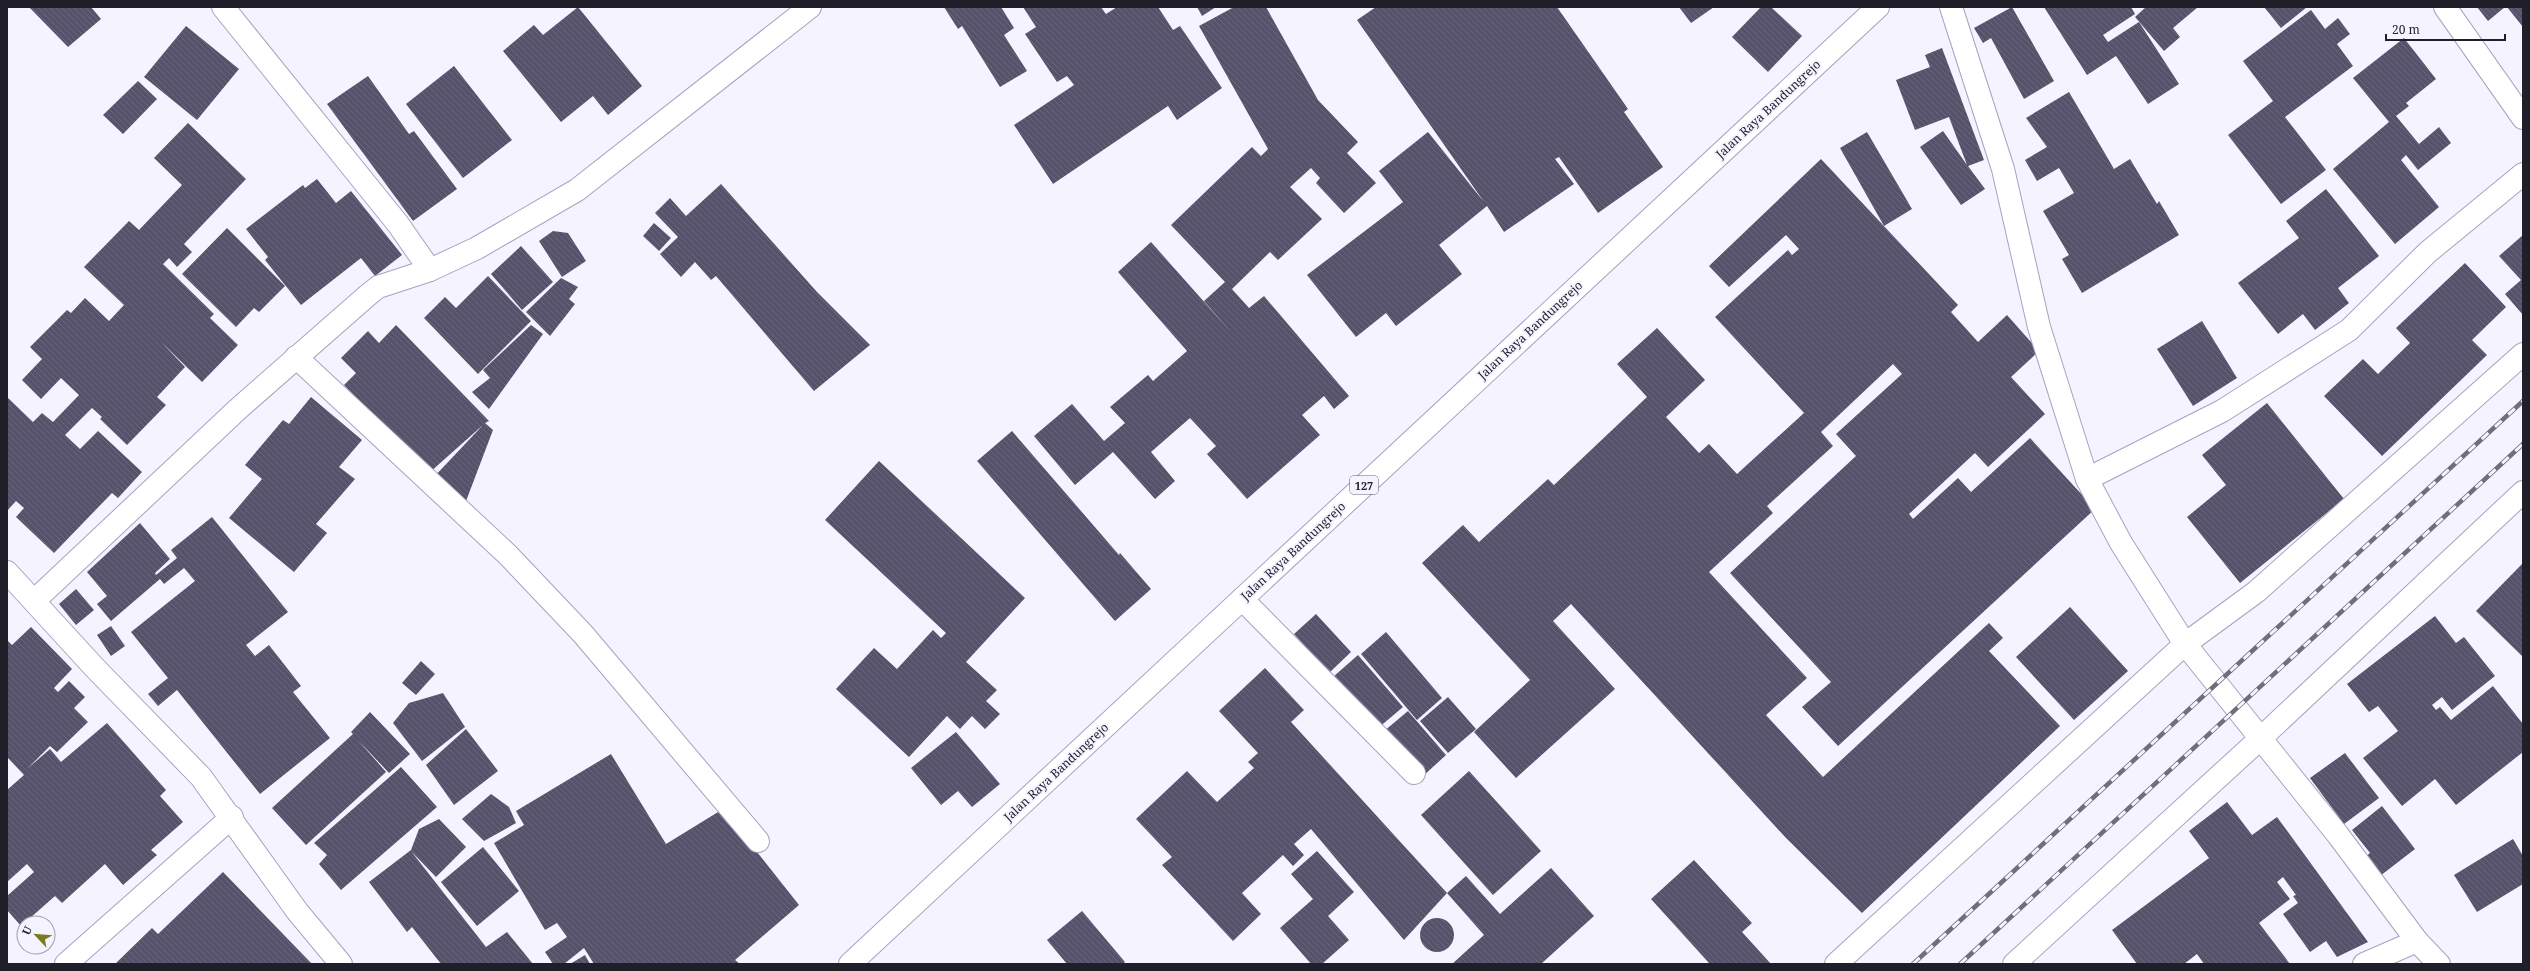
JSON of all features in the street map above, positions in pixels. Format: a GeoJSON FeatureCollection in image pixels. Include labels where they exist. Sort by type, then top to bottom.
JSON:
{"type":"FeatureCollection","features":[{"type":"Feature","properties":{"kind":"street"},"geometry":{"type":"LineString","coordinates":[[223,7],[393,218],[430,270]]}},
{"type":"Feature","properties":{"kind":"street"},"geometry":{"type":"LineString","coordinates":[[34,601],[296,357],[378,287],[430,270],[477,248],[577,190],[810,7]]}},
{"type":"Feature","properties":{"kind":"street","name":"Jalan Raya Bandungrejo"},"geometry":{"type":"LineString","coordinates":[[850,964],[1878,7]]}},
{"type":"Feature","properties":{"kind":"street"},"geometry":{"type":"LineString","coordinates":[[1951,7],[2003,169],[2039,326],[2088,479],[2121,543],[2185,644],[2262,737],[2417,941],[2439,964]]}},
{"type":"Feature","properties":{"kind":"street"},"geometry":{"type":"LineString","coordinates":[[2445,7],[2521,110]]}},
{"type":"Feature","properties":{"kind":"street"},"geometry":{"type":"LineString","coordinates":[[2088,479],[2222,411],[2349,330],[2428,252],[2523,174]]}},
{"type":"Feature","properties":{"kind":"street"},"geometry":{"type":"LineString","coordinates":[[1836,964],[2185,644],[2256,592],[2523,354]]}},
{"type":"Feature","properties":{"kind":"street"},"geometry":{"type":"LineString","coordinates":[[296,357],[529,577],[583,634],[758,842]]}},
{"type":"Feature","properties":{"kind":"street"},"geometry":{"type":"LineString","coordinates":[[2014,964],[2262,737],[2523,492]]}},
{"type":"Feature","properties":{"kind":"street"},"geometry":{"type":"LineString","coordinates":[[7,572],[201,777],[232,817],[297,911],[341,964]]}},
{"type":"Feature","properties":{"kind":"street"},"geometry":{"type":"LineString","coordinates":[[1242,599],[1414,773]]}},
{"type":"Feature","properties":{"kind":"street"},"geometry":{"type":"LineString","coordinates":[[66,964],[232,817]]}},
{"type":"Feature","properties":{"kind":"street"},"geometry":{"type":"LineString","coordinates":[[2364,964],[2417,941]]}},
{"type":"Feature","properties":{"kind":"building"},"geometry":{"type":"Polygon","coordinates":[[[29,7],[91,7],[101,19],[68,47],[29,7]]]}},
{"type":"Feature","properties":{"kind":"building"},"geometry":{"type":"Polygon","coordinates":[[[578,7],[642,86],[608,115],[593,96],[561,122],[503,51],[534,25],[543,35],[578,7]]]}},
{"type":"Feature","properties":{"kind":"building"},"geometry":{"type":"Polygon","coordinates":[[[944,7],[1001,7],[1014,28],[1004,35],[1027,71],[1000,87],[962,26],[958,29],[944,7]]]}},
{"type":"Feature","properties":{"kind":"building"},"geometry":{"type":"Polygon","coordinates":[[[1023,7],[1101,7],[1106,14],[1117,7],[1158,7],[1173,30],[1180,26],[1222,88],[1177,120],[1168,106],[1053,184],[1014,125],[1074,85],[1067,76],[1057,82],[1025,34],[1036,27],[1023,7]]]}},
{"type":"Feature","properties":{"kind":"building"},"geometry":{"type":"Polygon","coordinates":[[[1197,7],[1216,7],[1202,16],[1197,7]]]}},
{"type":"Feature","properties":{"kind":"building"},"geometry":{"type":"Polygon","coordinates":[[[1234,7],[1266,7],[1318,100],[1358,142],[1347,153],[1376,183],[1344,213],[1316,183],[1320,178],[1311,168],[1290,187],[1322,219],[1278,260],[1270,252],[1232,289],[1249,308],[1264,296],[1349,396],[1334,409],[1324,396],[1302,415],[1320,435],[1247,499],[1207,454],[1216,446],[1190,418],[1151,452],[1175,481],[1155,499],[1113,452],[1075,485],[1034,436],[1072,404],[1104,441],[1125,423],[1110,407],[1148,375],[1153,381],[1187,351],[1118,272],[1151,242],[1230,331],[1204,301],[1225,282],[1171,225],[1252,147],[1261,156],[1268,149],[1199,26],[1234,7]]]}},
{"type":"Feature","properties":{"kind":"building"},"geometry":{"type":"Polygon","coordinates":[[[1376,7],[1557,7],[1628,109],[1624,112],[1663,167],[1598,213],[1559,157],[1555,159],[1574,184],[1504,232],[1487,206],[1439,245],[1462,274],[1396,326],[1386,313],[1356,337],[1307,275],[1403,202],[1379,171],[1428,132],[1484,202],[1357,20],[1376,7]]]}},
{"type":"Feature","properties":{"kind":"building"},"geometry":{"type":"Polygon","coordinates":[[[1679,7],[1714,7],[1691,23],[1679,7]]]}},
{"type":"Feature","properties":{"kind":"building"},"geometry":{"type":"Polygon","coordinates":[[[1761,7],[1771,7],[1802,36],[1768,72],[1732,37],[1761,7]]]}},
{"type":"Feature","properties":{"kind":"building"},"geometry":{"type":"Polygon","coordinates":[[[2012,7],[2054,81],[2024,99],[1991,38],[1983,43],[1974,28],[2012,7]]]}},
{"type":"Feature","properties":{"kind":"building"},"geometry":{"type":"Polygon","coordinates":[[[2044,7],[2131,7],[2135,14],[2103,35],[2108,42],[2139,22],[2179,84],[2148,104],[2116,56],[2087,75],[2044,7]]]}},
{"type":"Feature","properties":{"kind":"building"},"geometry":{"type":"Polygon","coordinates":[[[2146,7],[2198,7],[2173,28],[2180,37],[2164,51],[2135,17],[2146,7]]]}},
{"type":"Feature","properties":{"kind":"building"},"geometry":{"type":"Polygon","coordinates":[[[2264,7],[2307,7],[2281,28],[2264,7]]]}},
{"type":"Feature","properties":{"kind":"building"},"geometry":{"type":"Polygon","coordinates":[[[2477,7],[2505,7],[2488,21],[2477,7]]]}},
{"type":"Feature","properties":{"kind":"building"},"geometry":{"type":"Polygon","coordinates":[[[2507,7],[2523,7],[2523,27],[2507,7]]]}},
{"type":"Feature","properties":{"kind":"building"},"geometry":{"type":"Polygon","coordinates":[[[2311,10],[2325,29],[2338,18],[2350,34],[2337,44],[2353,66],[2285,117],[2326,170],[2281,204],[2228,135],[2273,101],[2243,61],[2311,10]]]}},
{"type":"Feature","properties":{"kind":"building"},"geometry":{"type":"Polygon","coordinates":[[[186,26],[239,69],[197,120],[144,77],[186,26]]]}},
{"type":"Feature","properties":{"kind":"building"},"geometry":{"type":"Polygon","coordinates":[[[2404,38],[2436,79],[2406,103],[2409,106],[2396,116],[2419,144],[2439,127],[2451,143],[2418,170],[2406,155],[2401,160],[2439,207],[2395,244],[2333,169],[2389,122],[2353,78],[2404,38]]]}},
{"type":"Feature","properties":{"kind":"building"},"geometry":{"type":"Polygon","coordinates":[[[1942,48],[1984,160],[1968,166],[1985,189],[1961,205],[1920,147],[1943,131],[1967,165],[1949,117],[1915,130],[1896,80],[1930,67],[1925,55],[1942,48]]]}},
{"type":"Feature","properties":{"kind":"building"},"geometry":{"type":"Polygon","coordinates":[[[454,66],[512,140],[463,178],[406,104],[454,66]]]}},
{"type":"Feature","properties":{"kind":"building"},"geometry":{"type":"Polygon","coordinates":[[[368,76],[409,134],[414,131],[457,189],[413,221],[327,104],[368,76]]]}},
{"type":"Feature","properties":{"kind":"building"},"geometry":{"type":"Polygon","coordinates":[[[138,81],[157,99],[123,134],[103,115],[138,81]]]}},
{"type":"Feature","properties":{"kind":"building"},"geometry":{"type":"Polygon","coordinates":[[[2069,92],[2114,169],[2130,159],[2157,204],[2159,201],[2179,235],[2082,293],[2062,259],[2069,255],[2043,211],[2074,193],[2059,168],[2037,181],[2025,160],[2047,147],[2026,118],[2069,92]]]}},
{"type":"Feature","properties":{"kind":"building"},"geometry":{"type":"Polygon","coordinates":[[[188,123],[246,179],[184,244],[192,252],[177,267],[169,258],[163,264],[214,314],[210,318],[238,345],[202,382],[162,343],[185,367],[157,397],[166,405],[127,445],[100,419],[102,417],[92,408],[65,435],[80,449],[98,431],[142,472],[118,498],[112,493],[54,553],[16,517],[24,508],[16,501],[7,511],[7,397],[33,422],[42,413],[53,422],[79,395],[61,378],[41,399],[22,380],[42,359],[30,347],[67,310],[71,313],[85,298],[109,321],[124,305],[84,267],[129,221],[139,230],[182,185],[154,158],[188,123]]]}},
{"type":"Feature","properties":{"kind":"building"},"geometry":{"type":"Polygon","coordinates":[[[1867,132],[1912,209],[1884,226],[1840,148],[1867,132]]]}},
{"type":"Feature","properties":{"kind":"building"},"geometry":{"type":"Polygon","coordinates":[[[1821,159],[1958,305],[1951,312],[1978,342],[2007,315],[2039,351],[2011,377],[2045,414],[1988,467],[1975,453],[1909,514],[1913,519],[1958,478],[1971,492],[2030,438],[2095,509],[1838,746],[1802,707],[1831,682],[1730,573],[1856,456],[1836,434],[1902,374],[1893,364],[1821,432],[1833,446],[1767,506],[1773,513],[1709,572],[1807,678],[1766,715],[1823,777],[1989,623],[2003,638],[1989,651],[2060,726],[1862,913],[1786,838],[1571,604],[1553,621],[1615,689],[1516,778],[1474,732],[1530,680],[1422,563],[1463,525],[1479,542],[1548,479],[1554,485],[1647,397],[1617,364],[1657,328],[1705,380],[1666,417],[1699,453],[1709,444],[1737,474],[1804,413],[1715,317],[1788,250],[1792,255],[1799,249],[1786,235],[1729,287],[1709,266],[1821,159]]]}},
{"type":"Feature","properties":{"kind":"building"},"geometry":{"type":"Polygon","coordinates":[[[317,179],[336,203],[351,191],[402,255],[375,276],[361,258],[301,305],[265,260],[268,257],[246,229],[303,185],[305,188],[317,179]]]}},
{"type":"Feature","properties":{"kind":"building"},"geometry":{"type":"Polygon","coordinates":[[[721,184],[817,292],[870,345],[814,391],[716,276],[711,280],[695,262],[681,277],[660,254],[678,237],[655,213],[670,198],[686,216],[721,184]]]}},
{"type":"Feature","properties":{"kind":"building"},"geometry":{"type":"Polygon","coordinates":[[[2326,189],[2379,256],[2338,288],[2349,303],[2315,330],[2303,314],[2278,334],[2238,283],[2299,238],[2286,221],[2326,189]]]}},
{"type":"Feature","properties":{"kind":"building"},"geometry":{"type":"Polygon","coordinates":[[[654,223],[671,238],[659,251],[643,236],[654,223]]]}},
{"type":"Feature","properties":{"kind":"building"},"geometry":{"type":"Polygon","coordinates":[[[227,228],[285,286],[259,312],[254,308],[236,327],[182,274],[227,228]]]}},
{"type":"Feature","properties":{"kind":"building"},"geometry":{"type":"Polygon","coordinates":[[[553,231],[568,233],[586,261],[562,277],[539,241],[553,231]]]}},
{"type":"Feature","properties":{"kind":"building"},"geometry":{"type":"Polygon","coordinates":[[[2523,235],[2523,315],[2505,294],[2521,280],[2499,256],[2523,235]]]}},
{"type":"Feature","properties":{"kind":"building"},"geometry":{"type":"Polygon","coordinates":[[[521,246],[553,282],[522,310],[491,274],[521,246]]]}},
{"type":"Feature","properties":{"kind":"building"},"geometry":{"type":"Polygon","coordinates":[[[2465,263],[2506,307],[2472,340],[2487,355],[2382,456],[2324,396],[2363,359],[2378,374],[2410,343],[2396,328],[2465,263]]]}},
{"type":"Feature","properties":{"kind":"building"},"geometry":{"type":"Polygon","coordinates":[[[488,276],[531,321],[478,374],[424,318],[445,297],[456,308],[488,276]]]}},
{"type":"Feature","properties":{"kind":"building"},"geometry":{"type":"Polygon","coordinates":[[[561,278],[578,287],[569,299],[575,304],[550,336],[526,312],[561,278]]]}},
{"type":"Feature","properties":{"kind":"building"},"geometry":{"type":"Polygon","coordinates":[[[2202,321],[2237,378],[2193,406],[2157,349],[2202,321]]]}},
{"type":"Feature","properties":{"kind":"building"},"geometry":{"type":"Polygon","coordinates":[[[396,325],[489,421],[485,423],[493,430],[463,509],[432,479],[483,425],[429,473],[344,385],[356,373],[341,358],[368,331],[379,343],[396,325]]]}},
{"type":"Feature","properties":{"kind":"building"},"geometry":{"type":"Polygon","coordinates":[[[531,325],[543,334],[489,409],[472,392],[490,378],[483,370],[531,325]]]}},
{"type":"Feature","properties":{"kind":"building"},"geometry":{"type":"Polygon","coordinates":[[[311,397],[362,440],[339,467],[355,479],[316,524],[327,533],[294,572],[229,518],[262,479],[245,465],[283,420],[289,424],[311,397]]]}},
{"type":"Feature","properties":{"kind":"building"},"geometry":{"type":"Polygon","coordinates":[[[2267,403],[2344,499],[2240,583],[2187,517],[2226,485],[2202,455],[2267,403]]]}},
{"type":"Feature","properties":{"kind":"building"},"geometry":{"type":"Polygon","coordinates":[[[1012,431],[1119,555],[1120,553],[1151,589],[1115,621],[977,461],[1012,431]]]}},
{"type":"Feature","properties":{"kind":"building"},"geometry":{"type":"Polygon","coordinates":[[[879,461],[1025,598],[966,662],[997,690],[986,701],[1000,714],[985,729],[972,716],[960,729],[947,716],[909,757],[836,689],[874,648],[897,669],[933,630],[941,638],[946,633],[825,520],[879,461]]]}},
{"type":"Feature","properties":{"kind":"building"},"geometry":{"type":"Polygon","coordinates":[[[212,517],[288,612],[246,645],[255,656],[269,645],[301,686],[293,692],[330,738],[260,794],[177,690],[158,706],[148,694],[168,678],[131,632],[195,581],[184,568],[164,584],[160,579],[111,621],[97,604],[107,596],[87,572],[140,523],[170,559],[155,573],[156,575],[177,558],[171,550],[212,517]]]}},
{"type":"Feature","properties":{"kind":"building"},"geometry":{"type":"Polygon","coordinates":[[[2523,563],[2523,657],[2476,611],[2523,563]]]}},
{"type":"Feature","properties":{"kind":"building"},"geometry":{"type":"Polygon","coordinates":[[[76,589],[94,610],[76,625],[59,604],[76,589]]]}},
{"type":"Feature","properties":{"kind":"building"},"geometry":{"type":"Polygon","coordinates":[[[2070,607],[2128,671],[2074,720],[2016,657],[2070,607]]]}},
{"type":"Feature","properties":{"kind":"building"},"geometry":{"type":"Polygon","coordinates":[[[1316,614],[1351,652],[1329,673],[1294,634],[1316,614]]]}},
{"type":"Feature","properties":{"kind":"building"},"geometry":{"type":"Polygon","coordinates":[[[2435,616],[2456,643],[2464,637],[2495,676],[2452,710],[2442,697],[2432,705],[2436,710],[2440,707],[2451,720],[2493,686],[2523,724],[2523,752],[2456,805],[2435,779],[2402,806],[2363,758],[2398,731],[2378,706],[2369,712],[2347,684],[2435,616]]]}},
{"type":"Feature","properties":{"kind":"building"},"geometry":{"type":"Polygon","coordinates":[[[111,626],[125,646],[111,656],[97,635],[111,626]]]}},
{"type":"Feature","properties":{"kind":"building"},"geometry":{"type":"Polygon","coordinates":[[[31,627],[72,669],[54,688],[58,692],[69,681],[85,697],[74,708],[88,722],[57,752],[50,746],[27,769],[50,749],[61,762],[107,723],[166,790],[160,796],[183,822],[151,850],[157,855],[123,885],[105,864],[62,903],[55,896],[33,915],[16,915],[16,920],[7,910],[7,896],[34,872],[27,864],[7,882],[7,790],[24,775],[7,757],[7,640],[12,645],[31,627]]]}},
{"type":"Feature","properties":{"kind":"building"},"geometry":{"type":"Polygon","coordinates":[[[1386,632],[1442,698],[1417,720],[1361,654],[1386,632]]]}},
{"type":"Feature","properties":{"kind":"building"},"geometry":{"type":"Polygon","coordinates":[[[1358,655],[1403,707],[1377,729],[1333,677],[1358,655]]]}},
{"type":"Feature","properties":{"kind":"building"},"geometry":{"type":"Polygon","coordinates":[[[421,661],[435,674],[416,695],[402,683],[421,661]]]}},
{"type":"Feature","properties":{"kind":"building"},"geometry":{"type":"Polygon","coordinates":[[[1265,668],[1304,710],[1291,722],[1447,893],[1404,940],[1311,829],[1294,844],[1304,855],[1293,866],[1283,855],[1242,893],[1261,914],[1233,941],[1162,865],[1172,857],[1136,819],[1187,771],[1217,802],[1254,768],[1248,762],[1258,753],[1219,711],[1265,668]]]}},
{"type":"Feature","properties":{"kind":"building"},"geometry":{"type":"Polygon","coordinates":[[[443,693],[465,727],[422,761],[393,723],[409,703],[443,693]]]}},
{"type":"Feature","properties":{"kind":"building"},"geometry":{"type":"Polygon","coordinates":[[[1448,697],[1476,729],[1448,753],[1420,721],[1448,697]]]}},
{"type":"Feature","properties":{"kind":"building"},"geometry":{"type":"Polygon","coordinates":[[[1408,711],[1446,755],[1422,777],[1383,732],[1408,711]]]}},
{"type":"Feature","properties":{"kind":"building"},"geometry":{"type":"Polygon","coordinates":[[[370,712],[410,754],[389,773],[358,740],[386,772],[306,845],[272,808],[353,734],[351,732],[370,712]]]}},
{"type":"Feature","properties":{"kind":"building"},"geometry":{"type":"Polygon","coordinates":[[[466,729],[498,771],[454,805],[426,765],[466,729]]]}},
{"type":"Feature","properties":{"kind":"building"},"geometry":{"type":"Polygon","coordinates":[[[956,732],[1000,784],[972,807],[958,791],[941,805],[911,768],[956,732]]]}},
{"type":"Feature","properties":{"kind":"building"},"geometry":{"type":"Polygon","coordinates":[[[2345,753],[2379,798],[2344,824],[2310,778],[2345,753]]]}},
{"type":"Feature","properties":{"kind":"building"},"geometry":{"type":"Polygon","coordinates":[[[611,754],[666,844],[723,809],[799,905],[735,960],[740,964],[594,964],[584,948],[564,964],[553,964],[545,952],[567,937],[557,923],[545,930],[494,843],[524,825],[516,811],[611,754]]]}},
{"type":"Feature","properties":{"kind":"building"},"geometry":{"type":"Polygon","coordinates":[[[401,767],[437,807],[341,890],[319,864],[327,855],[314,843],[401,767]]]}},
{"type":"Feature","properties":{"kind":"building"},"geometry":{"type":"Polygon","coordinates":[[[1469,771],[1541,851],[1493,895],[1421,815],[1469,771]]]}},
{"type":"Feature","properties":{"kind":"building"},"geometry":{"type":"Polygon","coordinates":[[[491,794],[509,807],[516,823],[484,841],[462,819],[491,794]]]}},
{"type":"Feature","properties":{"kind":"building"},"geometry":{"type":"Polygon","coordinates":[[[2227,802],[2252,835],[2277,817],[2368,942],[2337,957],[2326,941],[2310,952],[2283,914],[2298,903],[2293,896],[2296,895],[2283,877],[2277,882],[2290,899],[2259,923],[2290,964],[2204,964],[2197,954],[2184,964],[2137,964],[2112,930],[2209,858],[2189,831],[2227,802]]]}},
{"type":"Feature","properties":{"kind":"building"},"geometry":{"type":"Polygon","coordinates":[[[2382,806],[2415,849],[2380,876],[2365,857],[2370,853],[2352,830],[2382,806]]]}},
{"type":"Feature","properties":{"kind":"building"},"geometry":{"type":"Polygon","coordinates":[[[439,819],[466,847],[436,877],[411,851],[486,947],[507,932],[533,964],[441,964],[412,927],[407,932],[369,882],[411,850],[419,829],[439,819]]]}},
{"type":"Feature","properties":{"kind":"building"},"geometry":{"type":"Polygon","coordinates":[[[2513,839],[2523,856],[2523,884],[2477,912],[2454,875],[2513,839]]]}},
{"type":"Feature","properties":{"kind":"building"},"geometry":{"type":"Polygon","coordinates":[[[483,847],[519,891],[477,926],[441,882],[483,847]]]}},
{"type":"Feature","properties":{"kind":"building"},"geometry":{"type":"Polygon","coordinates":[[[1317,851],[1354,892],[1328,916],[1349,940],[1322,964],[1311,964],[1280,928],[1313,899],[1291,874],[1317,851]]]}},
{"type":"Feature","properties":{"kind":"building"},"geometry":{"type":"Polygon","coordinates":[[[1694,860],[1752,923],[1742,932],[1771,964],[1707,964],[1709,963],[1651,899],[1694,860]]]}},
{"type":"Feature","properties":{"kind":"building"},"geometry":{"type":"Polygon","coordinates":[[[1551,868],[1594,916],[1541,964],[1452,964],[1484,935],[1447,893],[1466,876],[1500,914],[1551,868]]]}},
{"type":"Feature","properties":{"kind":"building"},"geometry":{"type":"Polygon","coordinates":[[[223,872],[312,964],[115,964],[152,928],[158,934],[223,872]]]}},
{"type":"Feature","properties":{"kind":"building"},"geometry":{"type":"Polygon","coordinates":[[[1082,911],[1125,962],[1123,964],[1067,964],[1047,940],[1082,911]]]}},
{"type":"Feature","properties":{"kind":"building"},"geometry":{"type":"Polygon","coordinates":[[[1437,918],[1443,919],[1449,923],[1453,929],[1453,941],[1449,947],[1443,951],[1437,952],[1431,951],[1425,947],[1421,941],[1420,935],[1421,929],[1425,923],[1431,919],[1437,918]]]}},
{"type":"Feature","properties":{"kind":"building"},"geometry":{"type":"Polygon","coordinates":[[[585,955],[590,964],[570,964],[585,955]]]}},
{"type":"Feature","properties":{"kind":"railway"},"geometry":{"type":"LineString","coordinates":[[1913,964],[2523,401]]}},
{"type":"Feature","properties":{"kind":"railway"},"geometry":{"type":"LineString","coordinates":[[1960,964],[2523,444]]}}]}
